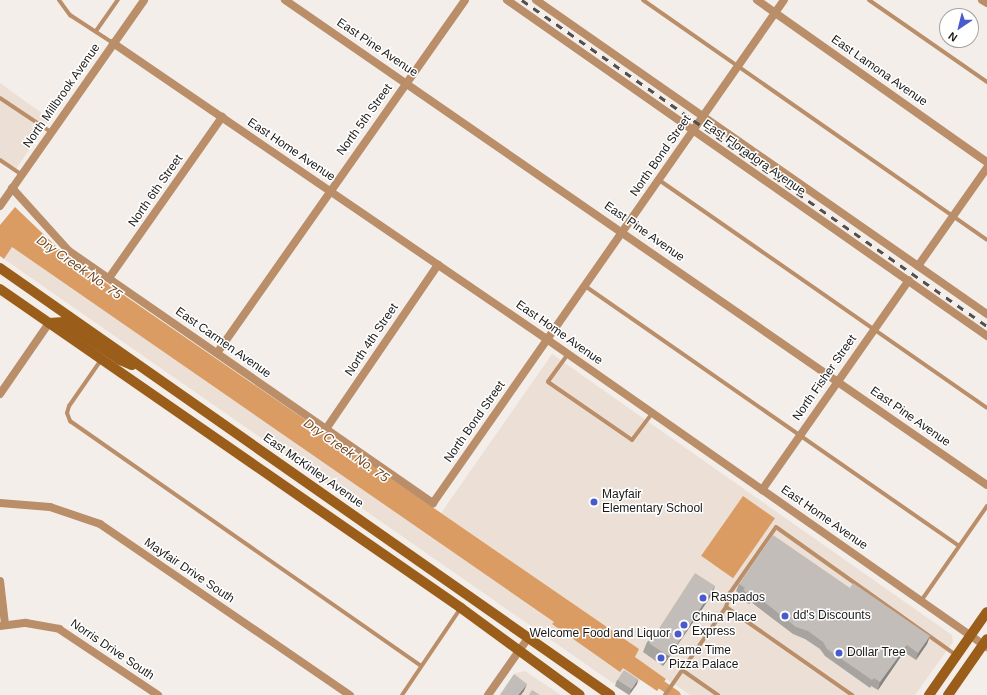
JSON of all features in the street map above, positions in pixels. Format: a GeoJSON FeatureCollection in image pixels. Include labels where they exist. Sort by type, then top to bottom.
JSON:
{"type":"FeatureCollection","features":[{"type":"Feature","properties":{"kind":"main road","name":"East McKinley Avenue"},"geometry":{"type":"LineString","coordinates":[[0,268],[610,695]]}},
{"type":"Feature","properties":{"kind":"main road"},"geometry":{"type":"LineString","coordinates":[[0,289],[461,608],[580,695]]}},
{"type":"Feature","properties":{"kind":"main road"},"geometry":{"type":"LineString","coordinates":[[50,323],[64,322],[120,360],[150,373]]}},
{"type":"Feature","properties":{"kind":"main road"},"geometry":{"type":"LineString","coordinates":[[929,695],[987,612]]}},
{"type":"Feature","properties":{"kind":"main road"},"geometry":{"type":"LineString","coordinates":[[948,695],[986,643]]}},
{"type":"Feature","properties":{"kind":"street","name":"East Pine Avenue"},"geometry":{"type":"LineString","coordinates":[[285,0],[623,232],[987,485]]}},
{"type":"Feature","properties":{"kind":"street","name":"North 5th Street"},"geometry":{"type":"LineString","coordinates":[[217,353],[329,190],[465,0]]}},
{"type":"Feature","properties":{"kind":"street","name":"East Floradora Avenue"},"geometry":{"type":"LineString","coordinates":[[507,0],[987,336]]}},
{"type":"Feature","properties":{"kind":"street","name":"East Floradora Avenue"},"geometry":{"type":"LineString","coordinates":[[536,0],[987,314]]}},
{"type":"Feature","properties":{"kind":"street","name":"East Lamona Avenue"},"geometry":{"type":"LineString","coordinates":[[757,0],[987,162]]}},
{"type":"Feature","properties":{"kind":"street","name":"North Bond Street"},"geometry":{"type":"LineString","coordinates":[[433,503],[784,0]]}},
{"type":"Feature","properties":{"kind":"street"},"geometry":{"type":"LineString","coordinates":[[982,0],[987,3]]}},
{"type":"Feature","properties":{"kind":"street","name":"North Millbrook Avenue"},"geometry":{"type":"LineString","coordinates":[[0,206],[113,43],[140,1]]}},
{"type":"Feature","properties":{"kind":"street","name":"East Home Avenue"},"geometry":{"type":"LineString","coordinates":[[113,43],[548,340],[970,635],[986,643]]}},
{"type":"Feature","properties":{"kind":"street","name":"North 6th Street"},"geometry":{"type":"LineString","coordinates":[[109,278],[222,117]]}},
{"type":"Feature","properties":{"kind":"street"},"geometry":{"type":"LineString","coordinates":[[918,266],[987,168]]}},
{"type":"Feature","properties":{"kind":"street","name":"East Carmen Avenue"},"geometry":{"type":"LineString","coordinates":[[12,188],[69,251],[433,503]]}},
{"type":"Feature","properties":{"kind":"street","name":"North 4th Street"},"geometry":{"type":"LineString","coordinates":[[326,429],[438,265]]}},
{"type":"Feature","properties":{"kind":"street","name":"North Fisher Street"},"geometry":{"type":"LineString","coordinates":[[762,490],[909,280]]}},
{"type":"Feature","properties":{"kind":"street"},"geometry":{"type":"LineString","coordinates":[[0,394],[50,323]]}},
{"type":"Feature","properties":{"kind":"street","name":"Mayfair Drive South"},"geometry":{"type":"LineString","coordinates":[[0,503],[50,507],[100,524],[350,695]]}},
{"type":"Feature","properties":{"kind":"street"},"geometry":{"type":"LineString","coordinates":[[0,581],[3,625]]}},
{"type":"Feature","properties":{"kind":"street","name":"Norris Drive South"},"geometry":{"type":"LineString","coordinates":[[3,625],[37,624],[59,629],[158,695]]}},
{"type":"Feature","properties":{"kind":"street"},"geometry":{"type":"LineString","coordinates":[[488,695],[528,638]]}},
{"type":"Feature","properties":{"kind":"lane"},"geometry":{"type":"LineString","coordinates":[[58,0],[70,15],[113,43]]}},
{"type":"Feature","properties":{"kind":"lane"},"geometry":{"type":"LineString","coordinates":[[96,31],[118,0]]}},
{"type":"Feature","properties":{"kind":"lane"},"geometry":{"type":"LineString","coordinates":[[643,0],[987,240]]}},
{"type":"Feature","properties":{"kind":"lane"},"geometry":{"type":"LineString","coordinates":[[869,0],[987,82]]}},
{"type":"Feature","properties":{"kind":"lane"},"geometry":{"type":"LineString","coordinates":[[0,98],[51,132]]}},
{"type":"Feature","properties":{"kind":"lane"},"geometry":{"type":"LineString","coordinates":[[0,160],[22,175]]}},
{"type":"Feature","properties":{"kind":"lane"},"geometry":{"type":"LineString","coordinates":[[659,180],[987,408]]}},
{"type":"Feature","properties":{"kind":"lane"},"geometry":{"type":"LineString","coordinates":[[585,286],[959,546]]}},
{"type":"Feature","properties":{"kind":"lane"},"geometry":{"type":"LineString","coordinates":[[568,354],[548,382],[632,440],[652,413]]}},
{"type":"Feature","properties":{"kind":"lane"},"geometry":{"type":"LineString","coordinates":[[101,360],[68,406],[67,413],[70,421],[421,666]]}},
{"type":"Feature","properties":{"kind":"lane"},"geometry":{"type":"LineString","coordinates":[[921,601],[987,506]]}},
{"type":"Feature","properties":{"kind":"lane"},"geometry":{"type":"LineString","coordinates":[[665,695],[726,607],[730,593],[776,527],[956,655]]}},
{"type":"Feature","properties":{"kind":"lane"},"geometry":{"type":"LineString","coordinates":[[726,607],[852,695]]}},
{"type":"Feature","properties":{"kind":"lane"},"geometry":{"type":"LineString","coordinates":[[402,695],[461,608]]}},
{"type":"Feature","properties":{"kind":"lane"},"geometry":{"type":"LineString","coordinates":[[682,670],[718,695]]}},
{"type":"Feature","properties":{"kind":"shaded area"},"geometry":{"type":"Polygon","coordinates":[[[0,83],[50,119],[16,169],[0,158],[0,83]]]}},
{"type":"Feature","properties":{"kind":"shaded area"},"geometry":{"type":"Polygon","coordinates":[[[12,247],[554,622],[553,624],[620,671],[623,667],[641,679],[630,695],[4,259],[12,247]]]}},
{"type":"Feature","properties":{"kind":"shaded area"},"geometry":{"type":"Polygon","coordinates":[[[552,354],[952,635],[953,642],[915,695],[690,695],[634,657],[639,649],[441,513],[552,354]]]}},
{"type":"Feature","properties":{"kind":"shaded area"},"geometry":{"type":"Polygon","coordinates":[[[525,671],[561,695],[499,695],[515,673],[525,671]]]}},
{"type":"Feature","properties":{"kind":"water"},"geometry":{"type":"Polygon","coordinates":[[[15,207],[64,254],[639,649],[635,657],[666,679],[657,691],[623,668],[620,672],[552,624],[554,622],[12,247],[4,259],[0,256],[0,225],[15,207]]]}},
{"type":"Feature","properties":{"kind":"water"},"geometry":{"type":"Polygon","coordinates":[[[743,496],[775,518],[733,578],[701,556],[743,496]]]}},
{"type":"Feature","properties":{"kind":"building"},"geometry":{"type":"Polygon","coordinates":[[[773,535],[850,588],[853,583],[930,636],[918,653],[907,645],[880,682],[874,678],[872,680],[827,649],[823,642],[808,631],[796,627],[754,594],[752,597],[743,590],[745,588],[739,584],[773,535]]]}},
{"type":"Feature","properties":{"kind":"building"},"geometry":{"type":"Polygon","coordinates":[[[695,573],[715,586],[669,657],[649,643],[695,573]]]}},
{"type":"Feature","properties":{"kind":"building"},"geometry":{"type":"Polygon","coordinates":[[[624,670],[638,679],[632,689],[617,680],[624,670]]]}},
{"type":"Feature","properties":{"kind":"building"},"geometry":{"type":"Polygon","coordinates":[[[514,674],[527,684],[518,695],[500,695],[514,674]]]}},
{"type":"Feature","properties":{"kind":"building"},"geometry":{"type":"Polygon","coordinates":[[[532,690],[540,695],[529,695],[532,690]]]}},
{"type":"Feature","properties":{"kind":"waterway","name":"Dry Creek No. 75"},"geometry":{"type":"LineString","coordinates":[[652,678],[676,695]]}},
{"type":"Feature","properties":{"kind":"railway"},"geometry":{"type":"LineString","coordinates":[[522,0],[987,326]]}},
{"type":"Feature","properties":{"kind":"place","name":"Mayfair Elementary School"},"geometry":{"type":"Point","coordinates":[594,502]}},
{"type":"Feature","properties":{"kind":"place","name":"Raspados"},"geometry":{"type":"Point","coordinates":[703,598]}},
{"type":"Feature","properties":{"kind":"place","name":"dd's Discounts"},"geometry":{"type":"Point","coordinates":[785,616]}},
{"type":"Feature","properties":{"kind":"place","name":"China Place Express"},"geometry":{"type":"Point","coordinates":[684,625]}},
{"type":"Feature","properties":{"kind":"place","name":"Welcome Food and Liquor"},"geometry":{"type":"Point","coordinates":[678,634]}},
{"type":"Feature","properties":{"kind":"place","name":"Dollar Tree"},"geometry":{"type":"Point","coordinates":[839,653]}},
{"type":"Feature","properties":{"kind":"place","name":"Game Time Pizza Palace"},"geometry":{"type":"Point","coordinates":[661,658]}}]}
